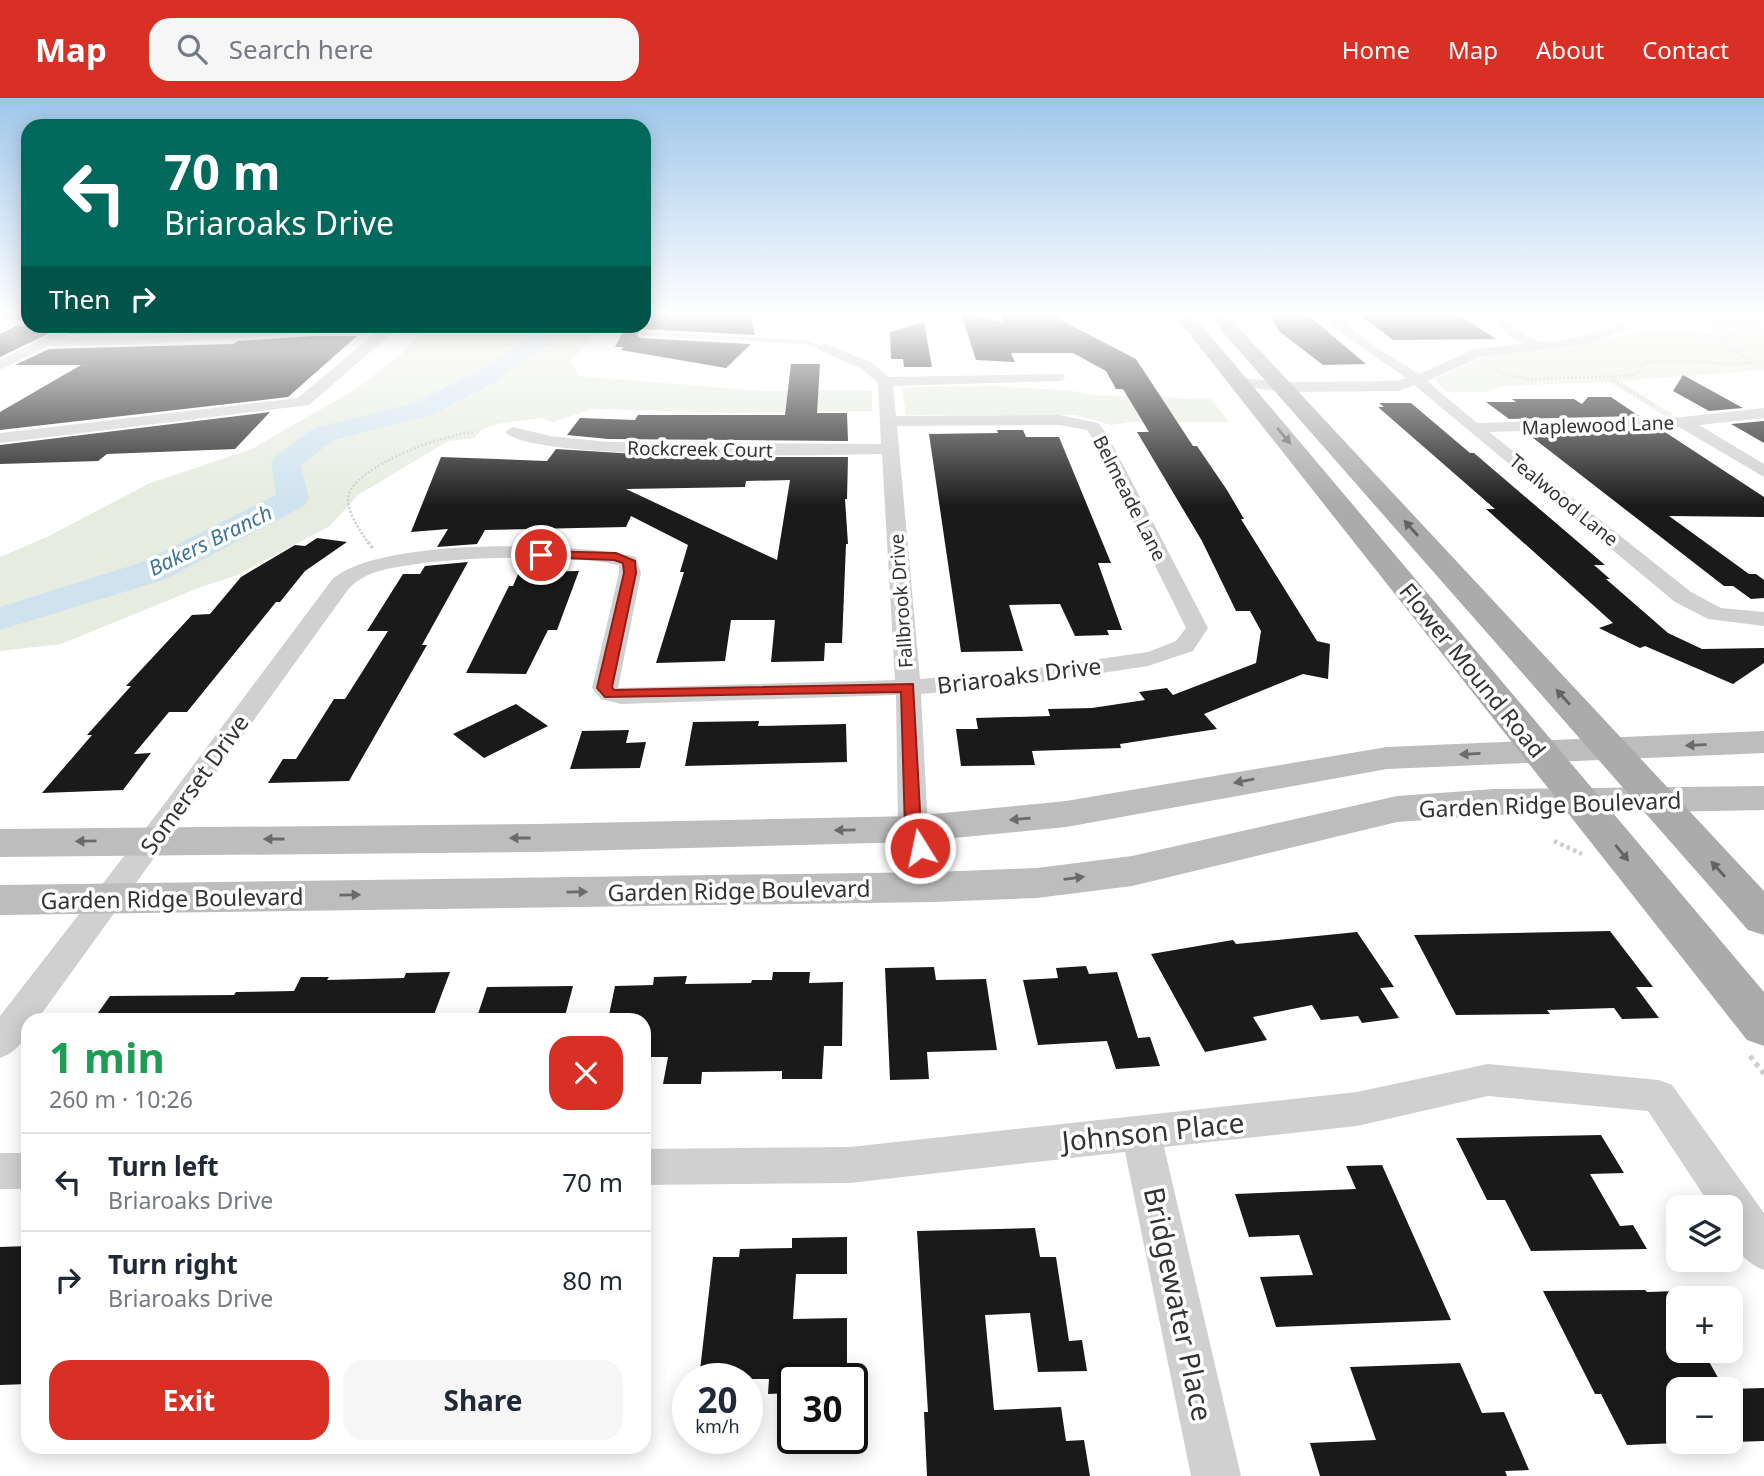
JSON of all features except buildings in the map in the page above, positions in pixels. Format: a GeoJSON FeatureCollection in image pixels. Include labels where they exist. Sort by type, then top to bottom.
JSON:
{"type":"FeatureCollection","features":[{"type":"Feature","properties":{"kind":"main road","name":"Flower Mound Road"},"geometry":{"type":"LineString","coordinates":[[1236,377],[1764,1026]]}},
{"type":"Feature","properties":{"kind":"main road","name":"Flower Mound Road"},"geometry":{"type":"LineString","coordinates":[[1276,377],[1764,919]]}},
{"type":"Feature","properties":{"kind":"main road"},"geometry":{"type":"LineString","coordinates":[[0,844],[154,840],[537,838],[913,829],[1066,814],[1387,758],[1764,742]]}},
{"type":"Feature","properties":{"kind":"main road","name":"Garden Ridge Boulevard"},"geometry":{"type":"LineString","coordinates":[[0,900],[933,887],[1037,883],[1132,871],[1397,809],[1494,802],[1764,798]]}},
{"type":"Feature","properties":{"kind":"street"},"geometry":{"type":"LineString","coordinates":[[0,438],[303,402],[331,377]]}},
{"type":"Feature","properties":{"kind":"street"},"geometry":{"type":"LineString","coordinates":[[880,377],[885,382],[1047,377]]}},
{"type":"Feature","properties":{"kind":"street","name":"Tealwood Lane"},"geometry":{"type":"LineString","coordinates":[[1414,377],[1474,429],[1684,597],[1716,614],[1764,619]]}},
{"type":"Feature","properties":{"kind":"street"},"geometry":{"type":"LineString","coordinates":[[1241,383],[1398,386],[1421,377]]}},
{"type":"Feature","properties":{"kind":"street","name":"Fallbrook Drive"},"geometry":{"type":"LineString","coordinates":[[885,382],[908,687],[913,829],[933,887]]}},
{"type":"Feature","properties":{"kind":"street","name":"Maplewood Lane"},"geometry":{"type":"LineString","coordinates":[[1474,429],[1682,422],[1764,413]]}},
{"type":"Feature","properties":{"kind":"street","name":"Belmeade Lane"},"geometry":{"type":"LineString","coordinates":[[887,421],[1059,420],[1092,426],[1099,434],[1197,628],[1192,641]]}},
{"type":"Feature","properties":{"kind":"street"},"geometry":{"type":"LineString","coordinates":[[1682,422],[1764,472]]}},
{"type":"Feature","properties":{"kind":"street","name":"Rockcreek Court"},"geometry":{"type":"LineString","coordinates":[[513,432],[542,442],[615,447],[890,449]]}},
{"type":"Feature","properties":{"kind":"street","name":"Briaroaks Drive"},"geometry":{"type":"LineString","coordinates":[[373,559],[442,555],[590,554],[616,556],[629,561],[630,573],[604,688],[610,694],[957,686],[1141,659],[1178,650],[1192,641]]}},
{"type":"Feature","properties":{"kind":"street","name":"Somerset Drive"},"geometry":{"type":"LineString","coordinates":[[23,1013],[348,576],[373,559]]}},
{"type":"Feature","properties":{"kind":"street","name":"Somerset Drive"},"geometry":{"type":"LineString","coordinates":[[0,1043],[21,1015]]}},
{"type":"Feature","properties":{"kind":"street","name":"Johnson Place"},"geometry":{"type":"LineString","coordinates":[[651,1167],[850,1165],[1357,1109],[1488,1080],[1659,1096],[1764,1248]]}},
{"type":"Feature","properties":{"kind":"street","name":"Bridgewater Place"},"geometry":{"type":"LineString","coordinates":[[1141,1133],[1216,1476]]}},
{"type":"Feature","properties":{"kind":"street"},"geometry":{"type":"LineString","coordinates":[[0,1171],[21,1171]]}},
{"type":"Feature","properties":{"kind":"path"},"geometry":{"type":"LineString","coordinates":[[1518,377],[1532,380],[1571,377]]}},
{"type":"Feature","properties":{"kind":"path"},"geometry":{"type":"LineString","coordinates":[[1602,377],[1616,377]]}},
{"type":"Feature","properties":{"kind":"path"},"geometry":{"type":"LineString","coordinates":[[1609,378],[1682,422]]}},
{"type":"Feature","properties":{"kind":"path"},"geometry":{"type":"LineString","coordinates":[[373,559],[348,499],[350,492],[366,477],[422,444],[444,436],[473,432]]}},
{"type":"Feature","properties":{"kind":"shaded area"},"geometry":{"type":"Polygon","coordinates":[[[371,377],[595,377],[762,391],[872,390],[872,411],[732,413],[593,409],[553,422],[541,418],[498,424],[482,429],[475,438],[448,441],[358,495],[330,526],[235,576],[201,587],[61,644],[0,651],[0,557],[47,537],[150,483],[252,449],[354,390],[371,377]]]}},
{"type":"Feature","properties":{"kind":"shaded area"},"geometry":{"type":"Polygon","coordinates":[[[1668,377],[1620,381],[1674,415],[1665,416],[1609,382],[1504,386],[1484,392],[1447,392],[1434,379],[1668,377]]]}},
{"type":"Feature","properties":{"kind":"shaded area"},"geometry":{"type":"Polygon","coordinates":[[[997,386],[1073,391],[1093,395],[1211,399],[1229,422],[1130,422],[1111,425],[1076,415],[906,415],[902,387],[997,386]]]}},
{"type":"Feature","properties":{"kind":"waterway","name":"Bakers Branch"},"geometry":{"type":"LineString","coordinates":[[0,619],[153,571],[293,499],[286,463],[324,434],[423,409],[485,377]]}},
{"type":"Feature","properties":{"kind":"route"},"geometry":{"type":"LineString","coordinates":[[541,555],[590,554],[616,556],[629,561],[630,573],[604,688],[610,694],[621,696],[908,687],[913,829],[920,848]]}}]}
